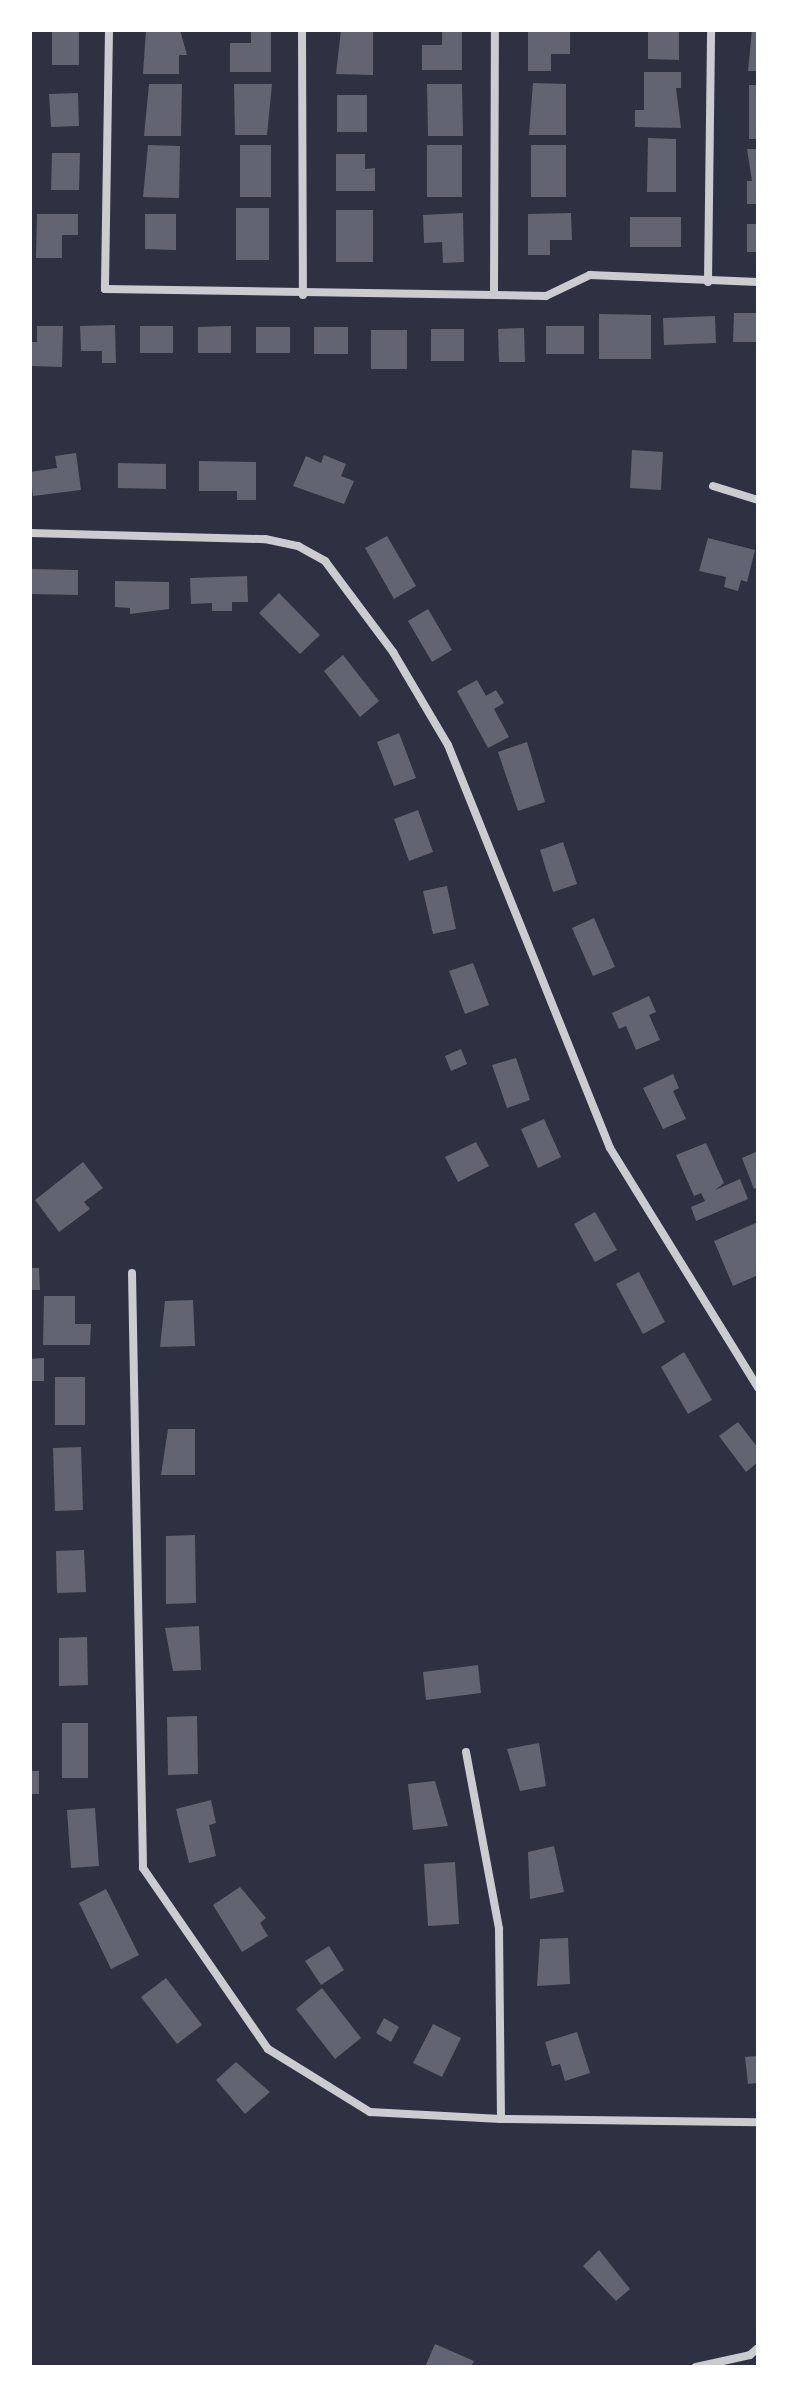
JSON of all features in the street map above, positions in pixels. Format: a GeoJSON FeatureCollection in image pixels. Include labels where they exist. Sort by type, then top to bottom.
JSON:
{"type":"FeatureCollection","features":[{"type":"Feature","properties":{"kind":"street"},"geometry":{"type":"LineString","coordinates":[[109,30],[105,289],[303,295],[494,292],[546,296],[590,275],[758,282]]}},
{"type":"Feature","properties":{"kind":"street"},"geometry":{"type":"LineString","coordinates":[[302,30],[303,295]]}},
{"type":"Feature","properties":{"kind":"street"},"geometry":{"type":"LineString","coordinates":[[494,292],[495,30]]}},
{"type":"Feature","properties":{"kind":"street"},"geometry":{"type":"LineString","coordinates":[[708,282],[711,30]]}},
{"type":"Feature","properties":{"kind":"street"},"geometry":{"type":"LineString","coordinates":[[713,486],[758,500]]}},
{"type":"Feature","properties":{"kind":"street"},"geometry":{"type":"LineString","coordinates":[[30,533],[265,539],[298,546],[325,561],[393,652],[448,745],[610,1148],[758,1388]]}},
{"type":"Feature","properties":{"kind":"street"},"geometry":{"type":"LineString","coordinates":[[132,1273],[143,1868],[268,2049],[370,2112],[501,2119],[758,2122]]}},
{"type":"Feature","properties":{"kind":"street"},"geometry":{"type":"LineString","coordinates":[[466,1752],[499,1929],[501,2119]]}},
{"type":"Feature","properties":{"kind":"street"},"geometry":{"type":"LineString","coordinates":[[696,2367],[750,2355],[758,2348]]}},
{"type":"Feature","properties":{"kind":"street"},"geometry":{"type":"LineString","coordinates":[[750,2355],[758,2362]]}},
{"type":"Feature","properties":{"kind":"building"},"geometry":{"type":"Polygon","coordinates":[[[146,30],[180,30],[187,55],[179,55],[179,74],[143,74],[146,30]]]}},
{"type":"Feature","properties":{"kind":"building"},"geometry":{"type":"Polygon","coordinates":[[[251,30],[271,30],[271,72],[230,72],[230,43],[251,43],[251,30]]]}},
{"type":"Feature","properties":{"kind":"building"},"geometry":{"type":"Polygon","coordinates":[[[341,30],[373,30],[373,75],[336,74],[341,30]]]}},
{"type":"Feature","properties":{"kind":"building"},"geometry":{"type":"Polygon","coordinates":[[[442,30],[462,30],[462,70],[422,70],[422,45],[442,45],[442,30]]]}},
{"type":"Feature","properties":{"kind":"building"},"geometry":{"type":"Polygon","coordinates":[[[528,30],[570,30],[570,54],[551,54],[551,71],[528,71],[528,30]]]}},
{"type":"Feature","properties":{"kind":"building"},"geometry":{"type":"Polygon","coordinates":[[[648,30],[679,30],[679,60],[648,59],[648,30]]]}},
{"type":"Feature","properties":{"kind":"building"},"geometry":{"type":"Polygon","coordinates":[[[752,30],[758,30],[758,71],[748,71],[752,30]]]}},
{"type":"Feature","properties":{"kind":"building"},"geometry":{"type":"Polygon","coordinates":[[[52,32],[79,32],[79,65],[52,65],[52,32]]]}},
{"type":"Feature","properties":{"kind":"building"},"geometry":{"type":"Polygon","coordinates":[[[644,72],[681,72],[681,88],[676,88],[681,128],[635,127],[635,110],[644,110],[644,72]]]}},
{"type":"Feature","properties":{"kind":"building"},"geometry":{"type":"Polygon","coordinates":[[[533,83],[566,84],[566,135],[529,135],[533,83]]]}},
{"type":"Feature","properties":{"kind":"building"},"geometry":{"type":"Polygon","coordinates":[[[149,84],[182,84],[181,136],[144,136],[149,84]]]}},
{"type":"Feature","properties":{"kind":"building"},"geometry":{"type":"Polygon","coordinates":[[[234,84],[272,84],[267,135],[235,135],[234,84]]]}},
{"type":"Feature","properties":{"kind":"building"},"geometry":{"type":"Polygon","coordinates":[[[427,84],[462,84],[463,136],[428,136],[427,84]]]}},
{"type":"Feature","properties":{"kind":"building"},"geometry":{"type":"Polygon","coordinates":[[[749,85],[758,85],[758,139],[749,139],[749,85]]]}},
{"type":"Feature","properties":{"kind":"building"},"geometry":{"type":"Polygon","coordinates":[[[78,93],[79,126],[51,127],[49,94],[78,93]]]}},
{"type":"Feature","properties":{"kind":"building"},"geometry":{"type":"Polygon","coordinates":[[[337,95],[367,95],[367,132],[337,132],[337,95]]]}},
{"type":"Feature","properties":{"kind":"building"},"geometry":{"type":"Polygon","coordinates":[[[648,138],[676,139],[676,192],[647,192],[648,138]]]}},
{"type":"Feature","properties":{"kind":"building"},"geometry":{"type":"Polygon","coordinates":[[[148,145],[180,146],[179,198],[143,197],[148,145]]]}},
{"type":"Feature","properties":{"kind":"building"},"geometry":{"type":"Polygon","coordinates":[[[240,145],[271,145],[271,197],[240,197],[240,145]]]}},
{"type":"Feature","properties":{"kind":"building"},"geometry":{"type":"Polygon","coordinates":[[[427,145],[462,145],[462,197],[427,197],[427,145]]]}},
{"type":"Feature","properties":{"kind":"building"},"geometry":{"type":"Polygon","coordinates":[[[531,145],[566,145],[566,197],[531,197],[531,145]]]}},
{"type":"Feature","properties":{"kind":"building"},"geometry":{"type":"Polygon","coordinates":[[[747,149],[758,149],[758,204],[747,204],[747,181],[752,181],[747,149]]]}},
{"type":"Feature","properties":{"kind":"building"},"geometry":{"type":"Polygon","coordinates":[[[52,153],[80,153],[79,190],[51,190],[52,153]]]}},
{"type":"Feature","properties":{"kind":"building"},"geometry":{"type":"Polygon","coordinates":[[[336,154],[365,154],[365,169],[375,168],[375,191],[336,191],[336,154]]]}},
{"type":"Feature","properties":{"kind":"building"},"geometry":{"type":"Polygon","coordinates":[[[236,208],[269,208],[269,260],[236,260],[236,208]]]}},
{"type":"Feature","properties":{"kind":"building"},"geometry":{"type":"Polygon","coordinates":[[[336,210],[373,210],[373,262],[336,262],[336,210]]]}},
{"type":"Feature","properties":{"kind":"building"},"geometry":{"type":"Polygon","coordinates":[[[463,213],[464,262],[443,263],[442,242],[424,243],[423,215],[463,213]]]}},
{"type":"Feature","properties":{"kind":"building"},"geometry":{"type":"Polygon","coordinates":[[[571,213],[572,240],[550,240],[550,255],[528,255],[528,214],[571,213]]]}},
{"type":"Feature","properties":{"kind":"building"},"geometry":{"type":"Polygon","coordinates":[[[37,214],[78,214],[78,235],[62,235],[62,258],[36,258],[37,214]]]}},
{"type":"Feature","properties":{"kind":"building"},"geometry":{"type":"Polygon","coordinates":[[[145,214],[176,214],[176,250],[145,249],[145,214]]]}},
{"type":"Feature","properties":{"kind":"building"},"geometry":{"type":"Polygon","coordinates":[[[630,217],[681,217],[681,247],[630,247],[630,217]]]}},
{"type":"Feature","properties":{"kind":"building"},"geometry":{"type":"Polygon","coordinates":[[[747,224],[758,224],[758,252],[747,252],[747,224]]]}},
{"type":"Feature","properties":{"kind":"building"},"geometry":{"type":"Polygon","coordinates":[[[734,313],[758,313],[758,342],[733,342],[734,313]]]}},
{"type":"Feature","properties":{"kind":"building"},"geometry":{"type":"Polygon","coordinates":[[[599,314],[651,315],[651,359],[599,359],[599,314]]]}},
{"type":"Feature","properties":{"kind":"building"},"geometry":{"type":"Polygon","coordinates":[[[715,316],[716,343],[664,345],[663,318],[715,316]]]}},
{"type":"Feature","properties":{"kind":"building"},"geometry":{"type":"Polygon","coordinates":[[[115,325],[116,363],[102,363],[102,351],[81,351],[80,326],[115,325]]]}},
{"type":"Feature","properties":{"kind":"building"},"geometry":{"type":"Polygon","coordinates":[[[37,326],[63,326],[62,367],[30,366],[30,342],[37,342],[37,326]]]}},
{"type":"Feature","properties":{"kind":"building"},"geometry":{"type":"Polygon","coordinates":[[[140,326],[173,326],[173,353],[140,353],[140,326]]]}},
{"type":"Feature","properties":{"kind":"building"},"geometry":{"type":"Polygon","coordinates":[[[231,326],[231,353],[198,353],[198,327],[231,326]]]}},
{"type":"Feature","properties":{"kind":"building"},"geometry":{"type":"Polygon","coordinates":[[[546,326],[584,326],[584,354],[546,354],[546,326]]]}},
{"type":"Feature","properties":{"kind":"building"},"geometry":{"type":"Polygon","coordinates":[[[256,327],[290,327],[290,353],[256,353],[256,327]]]}},
{"type":"Feature","properties":{"kind":"building"},"geometry":{"type":"Polygon","coordinates":[[[314,327],[348,327],[348,354],[314,354],[314,327]]]}},
{"type":"Feature","properties":{"kind":"building"},"geometry":{"type":"Polygon","coordinates":[[[524,328],[525,362],[499,362],[498,329],[524,328]]]}},
{"type":"Feature","properties":{"kind":"building"},"geometry":{"type":"Polygon","coordinates":[[[431,329],[464,329],[464,361],[431,361],[431,329]]]}},
{"type":"Feature","properties":{"kind":"building"},"geometry":{"type":"Polygon","coordinates":[[[371,330],[407,330],[407,369],[371,369],[371,330]]]}},
{"type":"Feature","properties":{"kind":"building"},"geometry":{"type":"Polygon","coordinates":[[[632,450],[663,452],[661,490],[630,488],[632,450]]]}},
{"type":"Feature","properties":{"kind":"building"},"geometry":{"type":"Polygon","coordinates":[[[76,453],[81,490],[33,496],[30,472],[57,468],[55,456],[76,453]]]}},
{"type":"Feature","properties":{"kind":"building"},"geometry":{"type":"Polygon","coordinates":[[[324,455],[346,464],[341,476],[354,481],[344,504],[293,486],[306,456],[321,463],[324,455]]]}},
{"type":"Feature","properties":{"kind":"building"},"geometry":{"type":"Polygon","coordinates":[[[199,461],[256,462],[256,500],[237,500],[237,491],[199,491],[199,461]]]}},
{"type":"Feature","properties":{"kind":"building"},"geometry":{"type":"Polygon","coordinates":[[[118,463],[166,464],[166,489],[118,488],[118,463]]]}},
{"type":"Feature","properties":{"kind":"building"},"geometry":{"type":"Polygon","coordinates":[[[387,536],[416,586],[394,599],[365,548],[387,536]]]}},
{"type":"Feature","properties":{"kind":"building"},"geometry":{"type":"Polygon","coordinates":[[[708,538],[755,550],[747,582],[741,580],[738,591],[724,587],[726,577],[699,571],[708,538]]]}},
{"type":"Feature","properties":{"kind":"building"},"geometry":{"type":"Polygon","coordinates":[[[31,569],[78,570],[78,595],[30,594],[31,569]]]}},
{"type":"Feature","properties":{"kind":"building"},"geometry":{"type":"Polygon","coordinates":[[[247,576],[248,602],[232,602],[232,611],[212,611],[212,603],[191,604],[190,578],[247,576]]]}},
{"type":"Feature","properties":{"kind":"building"},"geometry":{"type":"Polygon","coordinates":[[[115,581],[169,582],[169,609],[130,614],[130,608],[115,607],[115,581]]]}},
{"type":"Feature","properties":{"kind":"building"},"geometry":{"type":"Polygon","coordinates":[[[279,593],[320,635],[300,654],[259,613],[279,593]]]}},
{"type":"Feature","properties":{"kind":"building"},"geometry":{"type":"Polygon","coordinates":[[[428,609],[452,650],[432,662],[408,621],[428,609]]]}},
{"type":"Feature","properties":{"kind":"building"},"geometry":{"type":"Polygon","coordinates":[[[343,655],[379,701],[360,717],[324,671],[343,655]]]}},
{"type":"Feature","properties":{"kind":"building"},"geometry":{"type":"Polygon","coordinates":[[[477,680],[486,696],[496,690],[504,703],[494,709],[509,737],[488,748],[457,691],[477,680]]]}},
{"type":"Feature","properties":{"kind":"building"},"geometry":{"type":"Polygon","coordinates":[[[399,733],[416,778],[394,786],[377,742],[399,733]]]}},
{"type":"Feature","properties":{"kind":"building"},"geometry":{"type":"Polygon","coordinates":[[[527,742],[545,802],[518,811],[498,752],[527,742]]]}},
{"type":"Feature","properties":{"kind":"building"},"geometry":{"type":"Polygon","coordinates":[[[418,810],[433,852],[409,861],[394,819],[418,810]]]}},
{"type":"Feature","properties":{"kind":"building"},"geometry":{"type":"Polygon","coordinates":[[[563,842],[577,884],[553,892],[540,850],[563,842]]]}},
{"type":"Feature","properties":{"kind":"building"},"geometry":{"type":"Polygon","coordinates":[[[447,886],[456,929],[433,934],[423,891],[447,886]]]}},
{"type":"Feature","properties":{"kind":"building"},"geometry":{"type":"Polygon","coordinates":[[[594,918],[615,967],[593,976],[572,928],[594,918]]]}},
{"type":"Feature","properties":{"kind":"building"},"geometry":{"type":"Polygon","coordinates":[[[473,963],[489,1005],[465,1014],[449,971],[473,963]]]}},
{"type":"Feature","properties":{"kind":"building"},"geometry":{"type":"Polygon","coordinates":[[[649,996],[656,1012],[649,1015],[660,1040],[636,1050],[626,1026],[619,1029],[612,1013],[649,996]]]}},
{"type":"Feature","properties":{"kind":"building"},"geometry":{"type":"Polygon","coordinates":[[[461,1049],[467,1064],[451,1071],[445,1056],[461,1049]]]}},
{"type":"Feature","properties":{"kind":"building"},"geometry":{"type":"Polygon","coordinates":[[[516,1058],[530,1100],[507,1108],[492,1065],[516,1058]]]}},
{"type":"Feature","properties":{"kind":"building"},"geometry":{"type":"Polygon","coordinates":[[[673,1074],[679,1088],[673,1091],[686,1119],[663,1129],[643,1088],[673,1074]]]}},
{"type":"Feature","properties":{"kind":"building"},"geometry":{"type":"Polygon","coordinates":[[[544,1119],[561,1157],[538,1168],[521,1129],[544,1119]]]}},
{"type":"Feature","properties":{"kind":"building"},"geometry":{"type":"Polygon","coordinates":[[[476,1142],[489,1166],[458,1182],[445,1157],[476,1142]]]}},
{"type":"Feature","properties":{"kind":"building"},"geometry":{"type":"Polygon","coordinates":[[[706,1143],[724,1183],[715,1190],[740,1179],[748,1199],[696,1221],[691,1207],[705,1201],[701,1193],[694,1196],[676,1155],[706,1143]]]}},
{"type":"Feature","properties":{"kind":"building"},"geometry":{"type":"Polygon","coordinates":[[[758,1151],[758,1187],[754,1189],[742,1158],[758,1151]]]}},
{"type":"Feature","properties":{"kind":"building"},"geometry":{"type":"Polygon","coordinates":[[[83,1162],[103,1188],[84,1202],[90,1209],[59,1232],[35,1200],[83,1162]]]}},
{"type":"Feature","properties":{"kind":"building"},"geometry":{"type":"Polygon","coordinates":[[[595,1212],[617,1250],[595,1262],[574,1224],[595,1212]]]}},
{"type":"Feature","properties":{"kind":"building"},"geometry":{"type":"Polygon","coordinates":[[[758,1222],[758,1275],[733,1286],[714,1241],[758,1222]]]}},
{"type":"Feature","properties":{"kind":"building"},"geometry":{"type":"Polygon","coordinates":[[[30,1268],[39,1268],[40,1290],[30,1290],[30,1268]]]}},
{"type":"Feature","properties":{"kind":"building"},"geometry":{"type":"Polygon","coordinates":[[[639,1272],[665,1322],[643,1334],[616,1284],[639,1272]]]}},
{"type":"Feature","properties":{"kind":"building"},"geometry":{"type":"Polygon","coordinates":[[[44,1296],[75,1296],[75,1324],[91,1324],[90,1345],[43,1345],[44,1296]]]}},
{"type":"Feature","properties":{"kind":"building"},"geometry":{"type":"Polygon","coordinates":[[[193,1300],[195,1346],[160,1347],[165,1301],[193,1300]]]}},
{"type":"Feature","properties":{"kind":"building"},"geometry":{"type":"Polygon","coordinates":[[[684,1352],[712,1400],[688,1414],[661,1367],[684,1352]]]}},
{"type":"Feature","properties":{"kind":"building"},"geometry":{"type":"Polygon","coordinates":[[[44,1358],[44,1381],[30,1381],[30,1359],[44,1358]]]}},
{"type":"Feature","properties":{"kind":"building"},"geometry":{"type":"Polygon","coordinates":[[[55,1377],[85,1377],[85,1425],[55,1425],[55,1377]]]}},
{"type":"Feature","properties":{"kind":"building"},"geometry":{"type":"Polygon","coordinates":[[[738,1422],[758,1448],[758,1462],[746,1472],[719,1436],[738,1422]]]}},
{"type":"Feature","properties":{"kind":"building"},"geometry":{"type":"Polygon","coordinates":[[[168,1429],[195,1429],[195,1475],[161,1475],[168,1429]]]}},
{"type":"Feature","properties":{"kind":"building"},"geometry":{"type":"Polygon","coordinates":[[[81,1447],[83,1510],[55,1511],[53,1448],[81,1447]]]}},
{"type":"Feature","properties":{"kind":"building"},"geometry":{"type":"Polygon","coordinates":[[[195,1535],[196,1603],[166,1604],[166,1536],[195,1535]]]}},
{"type":"Feature","properties":{"kind":"building"},"geometry":{"type":"Polygon","coordinates":[[[84,1550],[86,1592],[57,1593],[56,1551],[84,1550]]]}},
{"type":"Feature","properties":{"kind":"building"},"geometry":{"type":"Polygon","coordinates":[[[199,1626],[201,1670],[173,1671],[165,1628],[199,1626]]]}},
{"type":"Feature","properties":{"kind":"building"},"geometry":{"type":"Polygon","coordinates":[[[87,1637],[88,1685],[59,1686],[59,1638],[87,1637]]]}},
{"type":"Feature","properties":{"kind":"building"},"geometry":{"type":"Polygon","coordinates":[[[478,1665],[481,1693],[426,1700],[423,1672],[478,1665]]]}},
{"type":"Feature","properties":{"kind":"building"},"geometry":{"type":"Polygon","coordinates":[[[197,1716],[198,1774],[168,1775],[167,1717],[197,1716]]]}},
{"type":"Feature","properties":{"kind":"building"},"geometry":{"type":"Polygon","coordinates":[[[62,1723],[88,1723],[88,1778],[62,1778],[62,1723]]]}},
{"type":"Feature","properties":{"kind":"building"},"geometry":{"type":"Polygon","coordinates":[[[539,1743],[546,1786],[520,1791],[507,1749],[539,1743]]]}},
{"type":"Feature","properties":{"kind":"building"},"geometry":{"type":"Polygon","coordinates":[[[30,1771],[39,1771],[39,1794],[30,1794],[30,1771]]]}},
{"type":"Feature","properties":{"kind":"building"},"geometry":{"type":"Polygon","coordinates":[[[435,1781],[448,1826],[413,1830],[408,1784],[435,1781]]]}},
{"type":"Feature","properties":{"kind":"building"},"geometry":{"type":"Polygon","coordinates":[[[211,1800],[216,1823],[209,1825],[216,1856],[189,1863],[176,1809],[211,1800]]]}},
{"type":"Feature","properties":{"kind":"building"},"geometry":{"type":"Polygon","coordinates":[[[95,1808],[99,1866],[71,1868],[67,1810],[95,1808]]]}},
{"type":"Feature","properties":{"kind":"building"},"geometry":{"type":"Polygon","coordinates":[[[554,1846],[564,1892],[530,1899],[528,1852],[554,1846]]]}},
{"type":"Feature","properties":{"kind":"building"},"geometry":{"type":"Polygon","coordinates":[[[455,1862],[459,1924],[428,1926],[424,1864],[455,1862]]]}},
{"type":"Feature","properties":{"kind":"building"},"geometry":{"type":"Polygon","coordinates":[[[240,1887],[266,1918],[260,1923],[268,1936],[242,1952],[213,1905],[240,1887]]]}},
{"type":"Feature","properties":{"kind":"building"},"geometry":{"type":"Polygon","coordinates":[[[106,1889],[139,1955],[111,1969],[79,1903],[106,1889]]]}},
{"type":"Feature","properties":{"kind":"building"},"geometry":{"type":"Polygon","coordinates":[[[568,1938],[570,1984],[537,1986],[540,1939],[568,1938]]]}},
{"type":"Feature","properties":{"kind":"building"},"geometry":{"type":"Polygon","coordinates":[[[329,1946],[344,1970],[321,1985],[305,1961],[329,1946]]]}},
{"type":"Feature","properties":{"kind":"building"},"geometry":{"type":"Polygon","coordinates":[[[166,1978],[202,2025],[177,2044],[141,1997],[166,1978]]]}},
{"type":"Feature","properties":{"kind":"building"},"geometry":{"type":"Polygon","coordinates":[[[322,1988],[361,2038],[335,2059],[296,2009],[322,1988]]]}},
{"type":"Feature","properties":{"kind":"building"},"geometry":{"type":"Polygon","coordinates":[[[384,2018],[399,2027],[391,2042],[376,2033],[384,2018]]]}},
{"type":"Feature","properties":{"kind":"building"},"geometry":{"type":"Polygon","coordinates":[[[433,2024],[461,2038],[442,2077],[413,2063],[433,2024]]]}},
{"type":"Feature","properties":{"kind":"building"},"geometry":{"type":"Polygon","coordinates":[[[577,2032],[590,2073],[565,2081],[560,2064],[552,2066],[545,2042],[577,2032]]]}},
{"type":"Feature","properties":{"kind":"building"},"geometry":{"type":"Polygon","coordinates":[[[758,2056],[758,2083],[748,2084],[745,2057],[758,2056]]]}},
{"type":"Feature","properties":{"kind":"building"},"geometry":{"type":"Polygon","coordinates":[[[236,2062],[270,2092],[245,2114],[216,2080],[236,2062]]]}},
{"type":"Feature","properties":{"kind":"building"},"geometry":{"type":"Polygon","coordinates":[[[599,2250],[630,2289],[616,2301],[583,2266],[599,2250]]]}},
{"type":"Feature","properties":{"kind":"building"},"geometry":{"type":"Polygon","coordinates":[[[435,2344],[474,2361],[471,2367],[425,2367],[435,2344]]]}}]}
